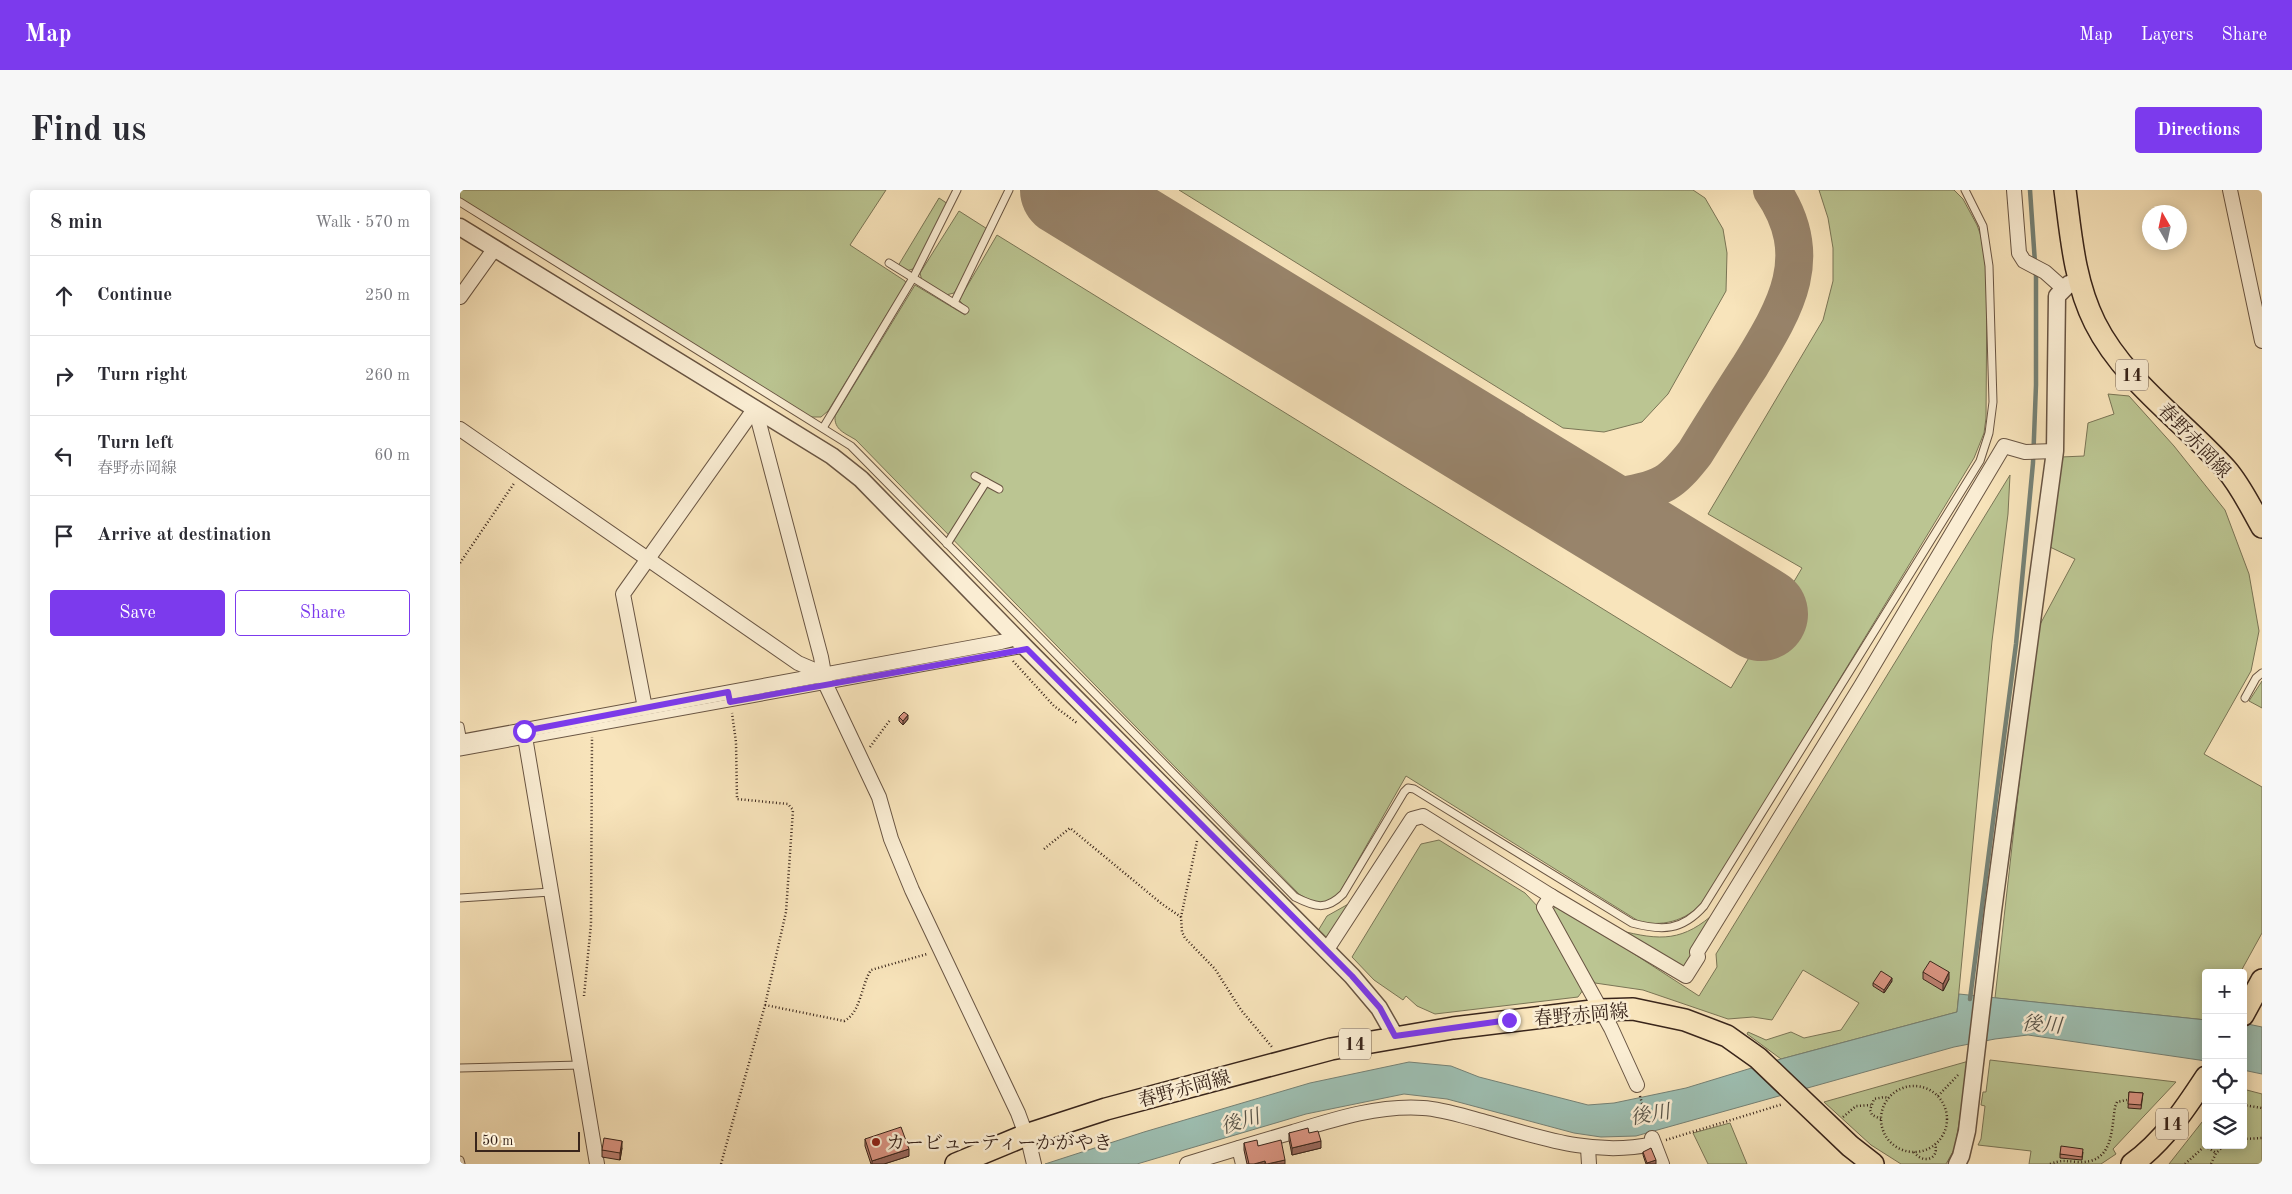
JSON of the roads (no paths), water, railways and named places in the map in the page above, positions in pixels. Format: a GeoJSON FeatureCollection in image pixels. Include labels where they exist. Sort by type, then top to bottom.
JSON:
{"type":"FeatureCollection","features":[{"type":"Feature","properties":{"kind":"main road","name":"春野赤岡線"},"geometry":{"type":"LineString","coordinates":[[2065,190],[2075,262],[2071,285],[2107,343],[2134,377],[2227,470],[2262,527]]}},
{"type":"Feature","properties":{"kind":"main road"},"geometry":{"type":"LineString","coordinates":[[2244,1014],[2262,980]]}},
{"type":"Feature","properties":{"kind":"main road","name":"春野赤岡線"},"geometry":{"type":"LineString","coordinates":[[956,1164],[1026,1135],[1106,1109],[1282,1061],[1395,1036],[1600,1010],[1633,1009],[1685,1020],[1727,1036],[1758,1058],[1797,1100],[1873,1164]]}},
{"type":"Feature","properties":{"kind":"main road","name":"14"},"geometry":{"type":"LineString","coordinates":[[2132,1164],[2153,1147],[2202,1083]]}},
{"type":"Feature","properties":{"kind":"street"},"geometry":{"type":"LineString","coordinates":[[1957,1164],[1967,1131],[2050,452],[2057,296],[2071,285],[2024,261],[2019,253],[2014,190]]}},
{"type":"Feature","properties":{"kind":"street"},"geometry":{"type":"LineString","coordinates":[[2230,190],[2262,341]]}},
{"type":"Feature","properties":{"kind":"street"},"geometry":{"type":"LineString","coordinates":[[460,227],[756,408],[832,456],[861,479],[1352,976],[1380,1008],[1395,1036]]}},
{"type":"Feature","properties":{"kind":"street"},"geometry":{"type":"LineString","coordinates":[[460,297],[495,248]]}},
{"type":"Feature","properties":{"kind":"street"},"geometry":{"type":"LineString","coordinates":[[645,708],[623,594],[756,408]]}},
{"type":"Feature","properties":{"kind":"street"},"geometry":{"type":"LineString","coordinates":[[756,408],[825,680],[879,796],[891,838],[912,890],[1018,1113],[1033,1161]]}},
{"type":"Feature","properties":{"kind":"street"},"geometry":{"type":"LineString","coordinates":[[460,429],[825,680]]}},
{"type":"Feature","properties":{"kind":"street"},"geometry":{"type":"LineString","coordinates":[[1326,951],[1412,819],[1423,816],[1551,896],[1686,976],[1698,957],[1697,952],[1861,686],[2004,446],[2025,452],[2050,452]]}},
{"type":"Feature","properties":{"kind":"street"},"geometry":{"type":"LineString","coordinates":[[461,745],[525,735],[645,708],[825,680],[1001,642],[1009,640],[1014,635]]}},
{"type":"Feature","properties":{"kind":"street"},"geometry":{"type":"LineString","coordinates":[[525,735],[597,1164]]}},
{"type":"Feature","properties":{"kind":"street"},"geometry":{"type":"LineString","coordinates":[[1551,896],[1544,907],[1600,1010],[1637,1085]]}},
{"type":"Feature","properties":{"kind":"street"},"geometry":{"type":"LineString","coordinates":[[1187,1164],[1356,1114],[1395,1108],[1424,1108],[1457,1114],[1555,1142],[1588,1148],[1609,1149],[1652,1141],[1662,1164]]}},
{"type":"Feature","properties":{"kind":"street"},"geometry":{"type":"LineString","coordinates":[[1239,1148],[1243,1164]]}},
{"type":"Feature","properties":{"kind":"street"},"geometry":{"type":"LineString","coordinates":[[1588,1148],[1589,1164]]}},
{"type":"Feature","properties":{"kind":"lane"},"geometry":{"type":"LineString","coordinates":[[823,428],[913,278],[957,190]]}},
{"type":"Feature","properties":{"kind":"lane"},"geometry":{"type":"LineString","coordinates":[[954,304],[1009,190]]}},
{"type":"Feature","properties":{"kind":"lane"},"geometry":{"type":"LineString","coordinates":[[460,202],[851,446],[1295,898],[1311,905],[1322,906],[1334,903],[1343,894],[1408,788],[1414,789],[1632,923],[1656,929],[1674,927],[1691,919],[1704,906],[1980,461],[1989,433],[1993,402],[1989,266],[1983,226],[1965,190]]}},
{"type":"Feature","properties":{"kind":"lane"},"geometry":{"type":"LineString","coordinates":[[889,263],[964,310]]}},
{"type":"Feature","properties":{"kind":"lane"},"geometry":{"type":"LineString","coordinates":[[975,476],[999,489]]}},
{"type":"Feature","properties":{"kind":"lane"},"geometry":{"type":"LineString","coordinates":[[947,544],[986,482]]}},
{"type":"Feature","properties":{"kind":"lane"},"geometry":{"type":"LineString","coordinates":[[525,735],[592,727],[730,702],[825,680],[1027,649]]}},
{"type":"Feature","properties":{"kind":"lane"},"geometry":{"type":"LineString","coordinates":[[2245,698],[2256,678],[2262,673]]}},
{"type":"Feature","properties":{"kind":"lane"},"geometry":{"type":"LineString","coordinates":[[460,726],[461,745]]}},
{"type":"Feature","properties":{"kind":"lane"},"geometry":{"type":"LineString","coordinates":[[460,898],[551,892]]}},
{"type":"Feature","properties":{"kind":"lane"},"geometry":{"type":"LineString","coordinates":[[460,1068],[581,1065]]}},
{"type":"Feature","properties":{"kind":"lane"},"geometry":{"type":"LineString","coordinates":[[460,1160],[461,1164]]}},
{"type":"Feature","properties":{"kind":"water","name":"後川"},"geometry":{"type":"Polygon","coordinates":[[[1959,994],[2202,1020],[2202,1060],[2028,1035],[1954,1047],[1636,1136],[1601,1137],[1574,1133],[1447,1099],[1404,1094],[1306,1114],[1137,1164],[1045,1164],[1144,1132],[1310,1083],[1409,1062],[1451,1066],[1479,1077],[1588,1105],[1614,1103],[1686,1088],[1781,1059],[1957,1012],[1959,994]]]}},
{"type":"Feature","properties":{"kind":"water"},"geometry":{"type":"Polygon","coordinates":[[[2247,1024],[2262,1027],[2262,1074],[2247,1071],[2247,1024]]]}},
{"type":"Feature","properties":{"kind":"waterway"},"geometry":{"type":"LineString","coordinates":[[2030,190],[2035,263]]}},
{"type":"Feature","properties":{"kind":"waterway"},"geometry":{"type":"LineString","coordinates":[[1970,999],[2016,644],[2033,463],[2036,385],[2036,271]]}},
{"type":"Feature","properties":{"kind":"waterway"},"geometry":{"type":"LineString","coordinates":[[1007,648],[1015,647]]}},
{"type":"Feature","properties":{"kind":"waterway"},"geometry":{"type":"LineString","coordinates":[[958,657],[1001,649]]}},
{"type":"Feature","properties":{"kind":"place","name":"カービューティーかがやき"},"geometry":{"type":"Point","coordinates":[876,1142]}}]}
